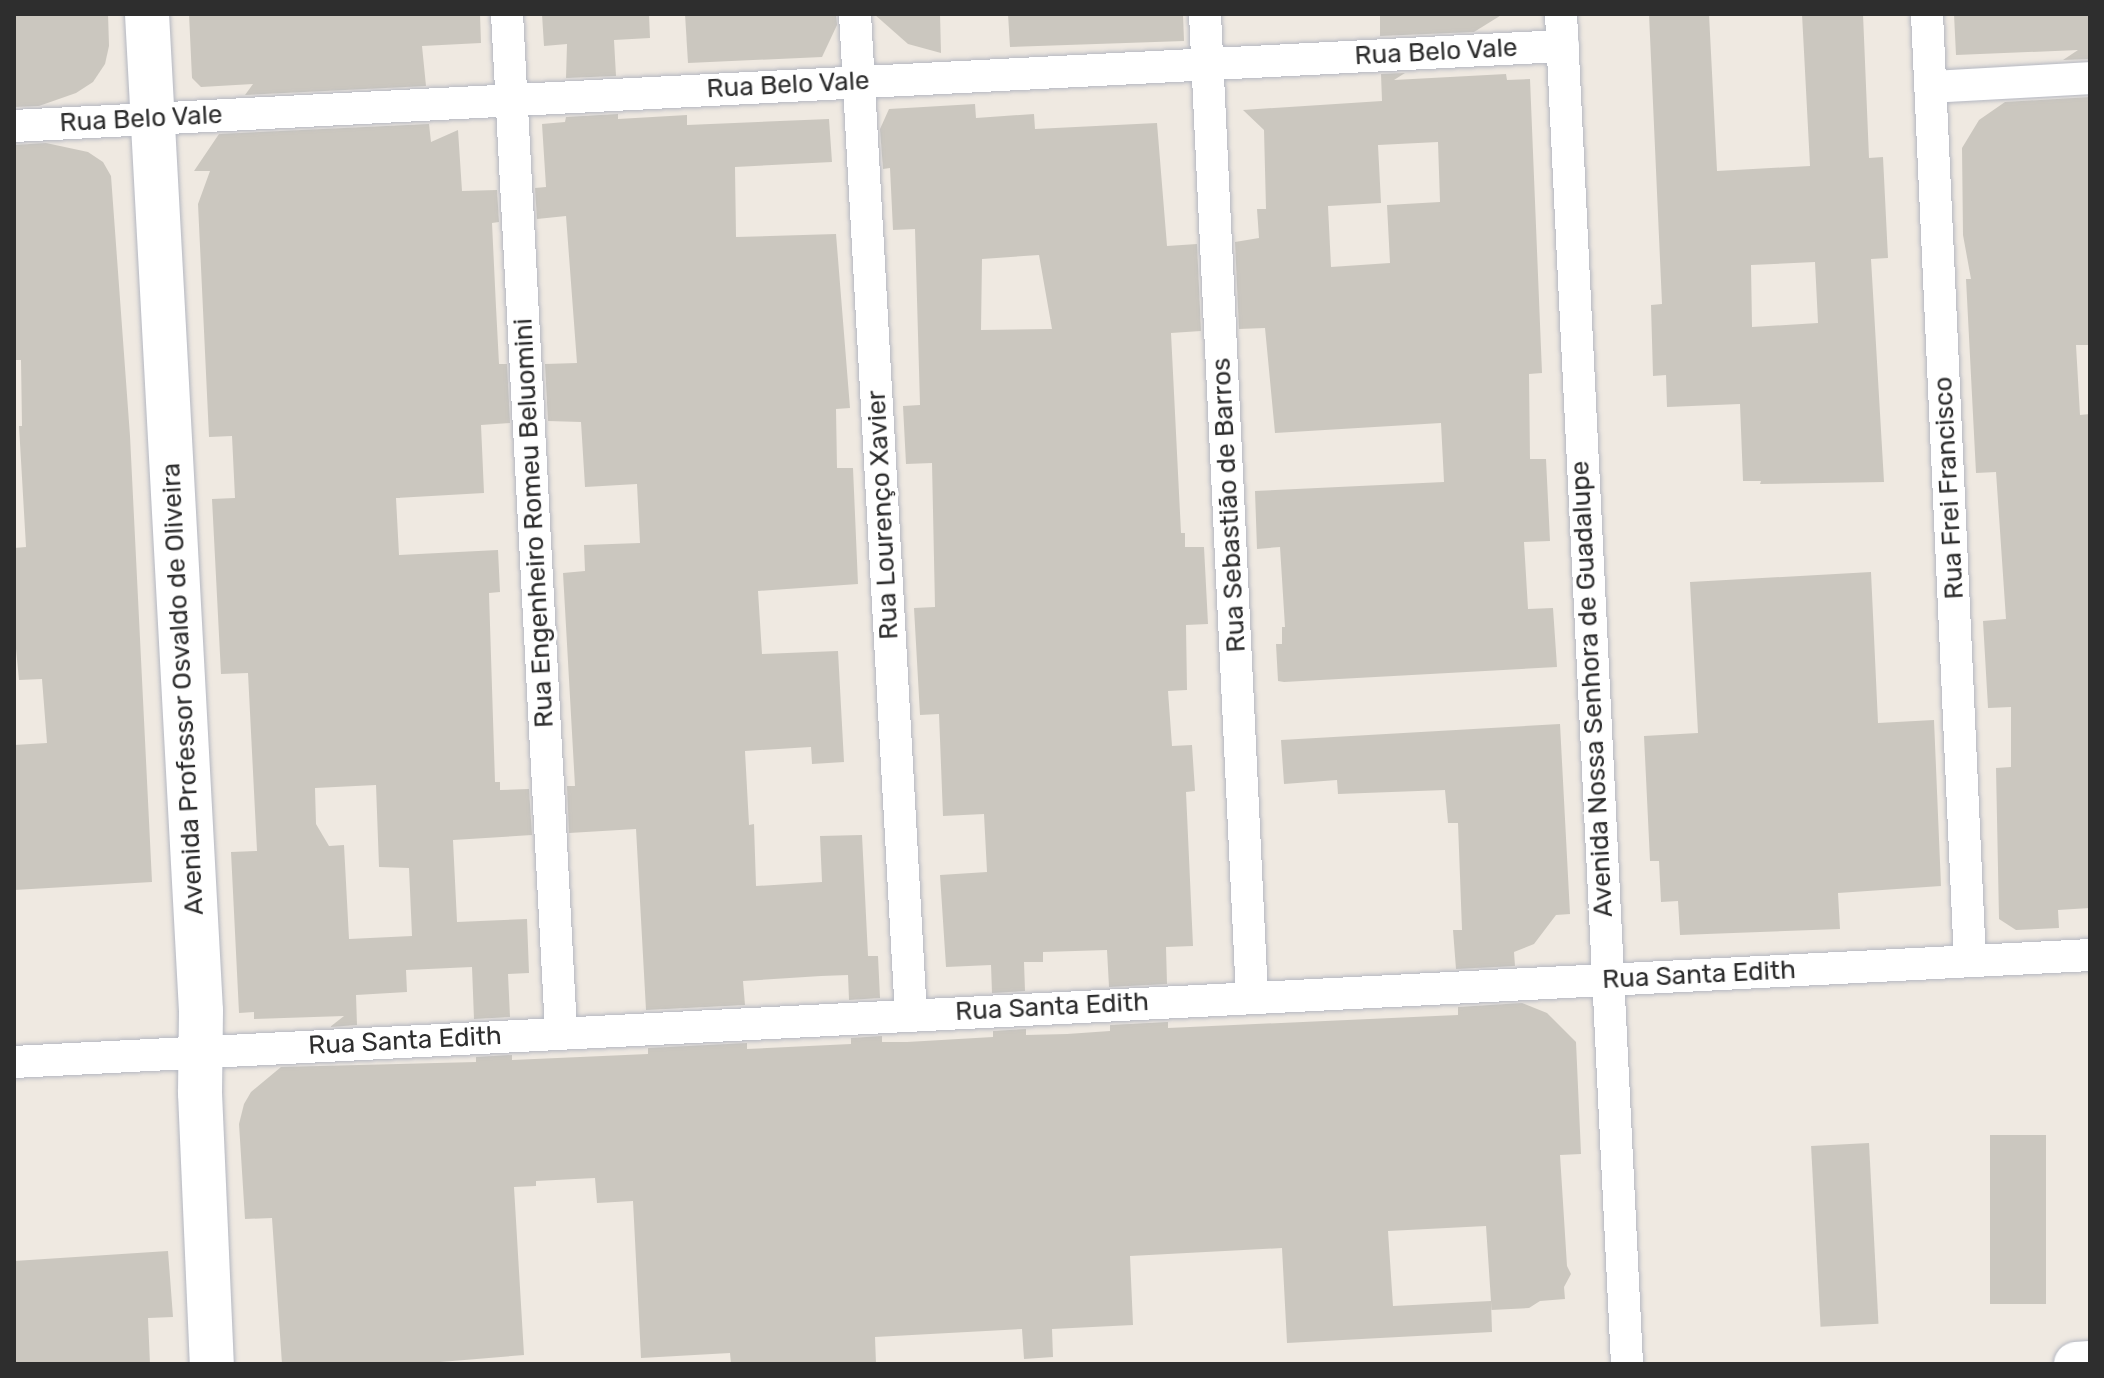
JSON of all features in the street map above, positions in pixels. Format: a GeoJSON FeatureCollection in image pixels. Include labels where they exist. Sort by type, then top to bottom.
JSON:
{"type":"FeatureCollection","features":[{"type":"Feature","properties":{"kind":"street","name":"Avenida Professor Osvaldo de Oliveira"},"geometry":{"type":"LineString","coordinates":[[147,14],[201,999],[200,1052],[212,1364]]}},
{"type":"Feature","properties":{"kind":"street","name":"Rua Engenheiro Romeu Beluomini"},"geometry":{"type":"LineString","coordinates":[[507,14],[561,1032]]}},
{"type":"Feature","properties":{"kind":"street","name":"Rua Lourenço Xavier"},"geometry":{"type":"LineString","coordinates":[[855,14],[911,1015]]}},
{"type":"Feature","properties":{"kind":"street","name":"Rua Sebastião de Barros"},"geometry":{"type":"LineString","coordinates":[[1205,14],[1252,996]]}},
{"type":"Feature","properties":{"kind":"street","name":"Rua Frei Francisco"},"geometry":{"type":"LineString","coordinates":[[1927,14],[1970,961]]}},
{"type":"Feature","properties":{"kind":"street","name":"Rua Belo Vale"},"geometry":{"type":"LineString","coordinates":[[14,126],[1207,64],[1562,30]]}},
{"type":"Feature","properties":{"kind":"street","name":"Avenida Nossa Senhora de Guadalupe"},"geometry":{"type":"LineString","coordinates":[[1562,30],[1627,1364]]}},
{"type":"Feature","properties":{"kind":"street"},"geometry":{"type":"LineString","coordinates":[[1931,87],[2090,78]]}},
{"type":"Feature","properties":{"kind":"street","name":"Rua Santa Edith"},"geometry":{"type":"LineString","coordinates":[[14,1062],[2090,955]]}},
{"type":"Feature","properties":{"kind":"street"},"geometry":{"type":"LineString","coordinates":[[2076,1364],[2090,1363]]}},
{"type":"Feature","properties":{"kind":"building"},"geometry":{"type":"Polygon","coordinates":[[[14,14],[108,14],[109,46],[105,64],[93,82],[76,93],[39,106],[14,107],[14,14]]]}},
{"type":"Feature","properties":{"kind":"building"},"geometry":{"type":"Polygon","coordinates":[[[189,14],[480,14],[481,43],[422,46],[426,86],[245,95],[253,84],[201,87],[192,78],[189,14]]]}},
{"type":"Feature","properties":{"kind":"building"},"geometry":{"type":"Polygon","coordinates":[[[542,14],[649,14],[650,38],[614,40],[616,76],[566,78],[567,44],[544,46],[542,14]]]}},
{"type":"Feature","properties":{"kind":"building"},"geometry":{"type":"Polygon","coordinates":[[[685,14],[836,14],[837,25],[822,57],[688,63],[685,14]]]}},
{"type":"Feature","properties":{"kind":"building"},"geometry":{"type":"Polygon","coordinates":[[[874,14],[940,14],[941,53],[908,44],[874,14]]]}},
{"type":"Feature","properties":{"kind":"building"},"geometry":{"type":"Polygon","coordinates":[[[1008,14],[1183,14],[1184,41],[1010,47],[1008,14]]]}},
{"type":"Feature","properties":{"kind":"building"},"geometry":{"type":"Polygon","coordinates":[[[1380,14],[1503,14],[1474,32],[1380,36],[1380,14]]]}},
{"type":"Feature","properties":{"kind":"building"},"geometry":{"type":"Polygon","coordinates":[[[1649,14],[1709,14],[1717,171],[1810,166],[1802,14],[1863,14],[1869,158],[1883,157],[1888,258],[1871,259],[1884,482],[1760,484],[1761,481],[1743,481],[1740,404],[1667,407],[1666,375],[1653,376],[1651,305],[1662,304],[1649,14]],[[1815,262],[1751,265],[1752,327],[1818,323],[1815,262]]]}},
{"type":"Feature","properties":{"kind":"building"},"geometry":{"type":"Polygon","coordinates":[[[1954,14],[2090,14],[2090,59],[2063,60],[2078,50],[1956,55],[1954,14]]]}},
{"type":"Feature","properties":{"kind":"building"},"geometry":{"type":"Polygon","coordinates":[[[1405,73],[1394,80],[1506,74],[1507,80],[1530,79],[1542,373],[1529,374],[1530,459],[1546,459],[1550,541],[1524,542],[1528,609],[1553,608],[1557,667],[1278,681],[1276,644],[1282,644],[1282,627],[1285,627],[1280,547],[1257,549],[1255,491],[1444,482],[1441,423],[1275,433],[1265,328],[1239,329],[1235,242],[1259,238],[1257,209],[1266,209],[1264,130],[1243,110],[1382,101],[1381,74],[1405,73]],[[1438,142],[1378,145],[1381,203],[1328,206],[1331,267],[1390,263],[1387,205],[1440,202],[1438,142]]]}},
{"type":"Feature","properties":{"kind":"building"},"geometry":{"type":"Polygon","coordinates":[[[2090,97],[2089,345],[2076,345],[2080,415],[2090,414],[2090,908],[2058,910],[2059,928],[2016,930],[1999,919],[1996,768],[2011,767],[2011,707],[1988,708],[1983,621],[2006,619],[1996,472],[1976,473],[1966,279],[1971,279],[1963,235],[1962,148],[1979,120],[2005,102],[2090,97]]]}},
{"type":"Feature","properties":{"kind":"building"},"geometry":{"type":"Polygon","coordinates":[[[975,104],[976,118],[1034,114],[1035,129],[1157,123],[1167,246],[1197,244],[1201,331],[1171,333],[1181,533],[1185,533],[1185,547],[1204,547],[1208,624],[1186,625],[1187,690],[1168,691],[1172,746],[1192,745],[1195,791],[1186,792],[1193,946],[1166,947],[1167,984],[1109,987],[1107,950],[1043,952],[1043,962],[1024,962],[1025,991],[992,993],[991,965],[946,967],[940,875],[987,872],[984,814],[943,816],[939,714],[920,715],[914,608],[935,607],[932,463],[906,464],[903,406],[920,405],[915,229],[893,230],[890,168],[883,169],[880,129],[889,109],[975,104]],[[1039,255],[982,259],[981,330],[1052,329],[1039,255]]]}},
{"type":"Feature","properties":{"kind":"building"},"geometry":{"type":"Polygon","coordinates":[[[618,114],[618,119],[687,115],[687,125],[829,119],[832,162],[735,167],[736,237],[836,234],[850,408],[836,409],[837,468],[853,468],[858,584],[758,591],[762,654],[838,651],[844,762],[812,764],[811,747],[745,751],[749,825],[754,824],[756,886],[822,882],[820,836],[862,835],[868,956],[878,956],[880,998],[849,1000],[848,975],[821,976],[743,981],[745,1005],[646,1010],[636,829],[569,833],[567,786],[575,786],[563,573],[585,571],[584,545],[640,543],[637,484],[585,487],[581,422],[548,421],[545,364],[577,363],[566,216],[537,219],[535,188],[546,187],[542,124],[565,122],[566,117],[618,114]]]}},
{"type":"Feature","properties":{"kind":"building"},"geometry":{"type":"Polygon","coordinates":[[[429,124],[431,142],[458,130],[462,191],[497,190],[499,222],[492,223],[499,364],[507,364],[510,423],[481,425],[484,493],[396,498],[399,555],[498,550],[500,592],[489,593],[495,782],[500,782],[500,790],[529,789],[532,835],[453,840],[457,922],[527,919],[529,973],[508,974],[510,1017],[474,1019],[472,967],[406,970],[407,992],[356,995],[357,1025],[330,1027],[344,1016],[254,1019],[254,1012],[239,1013],[231,852],[257,851],[248,673],[221,674],[212,499],[235,498],[232,436],[209,437],[198,204],[210,171],[194,171],[219,134],[429,124]],[[376,785],[315,788],[316,824],[329,846],[344,845],[349,939],[412,936],[409,868],[379,867],[376,785]]]}},
{"type":"Feature","properties":{"kind":"building"},"geometry":{"type":"Polygon","coordinates":[[[46,143],[88,152],[103,162],[111,176],[130,436],[152,882],[14,890],[14,745],[47,743],[42,679],[19,680],[14,628],[14,548],[26,547],[19,426],[22,426],[21,360],[14,360],[14,145],[46,143]]]}},
{"type":"Feature","properties":{"kind":"building"},"geometry":{"type":"Polygon","coordinates":[[[1871,572],[1878,723],[1934,720],[1941,886],[1838,893],[1840,929],[1680,935],[1678,901],[1661,902],[1659,861],[1650,861],[1644,736],[1698,733],[1690,582],[1871,572]]]}},
{"type":"Feature","properties":{"kind":"building"},"geometry":{"type":"Polygon","coordinates":[[[1560,724],[1570,914],[1556,915],[1534,944],[1514,952],[1515,966],[1456,969],[1453,930],[1462,930],[1458,823],[1448,823],[1445,790],[1338,794],[1337,780],[1284,784],[1281,740],[1560,724]]]}},
{"type":"Feature","properties":{"kind":"building"},"geometry":{"type":"Polygon","coordinates":[[[1522,1003],[1547,1013],[1576,1042],[1581,1154],[1560,1155],[1567,1266],[1571,1274],[1564,1287],[1565,1299],[1540,1301],[1529,1308],[1491,1310],[1492,1332],[1287,1343],[1282,1248],[1130,1256],[1133,1325],[1052,1329],[1053,1357],[1024,1359],[1022,1329],[875,1337],[876,1364],[731,1364],[730,1353],[641,1358],[633,1201],[597,1203],[595,1178],[536,1181],[536,1186],[514,1187],[524,1355],[416,1364],[282,1364],[272,1218],[245,1219],[239,1124],[251,1092],[281,1067],[476,1062],[476,1057],[512,1055],[512,1060],[648,1054],[648,1048],[747,1043],[747,1049],[851,1044],[851,1038],[882,1036],[882,1042],[907,1042],[993,1037],[993,1031],[1026,1029],[1026,1035],[1067,1034],[1110,1031],[1110,1025],[1168,1022],[1168,1028],[1458,1015],[1458,1007],[1522,1003]],[[1486,1226],[1388,1231],[1393,1306],[1491,1301],[1486,1226]]]}},
{"type":"Feature","properties":{"kind":"building"},"geometry":{"type":"Polygon","coordinates":[[[1990,1135],[2046,1135],[2046,1304],[1990,1304],[1990,1135]]]}},
{"type":"Feature","properties":{"kind":"building"},"geometry":{"type":"Polygon","coordinates":[[[1869,1143],[1878,1324],[1821,1327],[1811,1146],[1869,1143]]]}},
{"type":"Feature","properties":{"kind":"building"},"geometry":{"type":"Polygon","coordinates":[[[168,1251],[173,1317],[148,1318],[150,1364],[14,1364],[14,1261],[168,1251]]]}}]}
